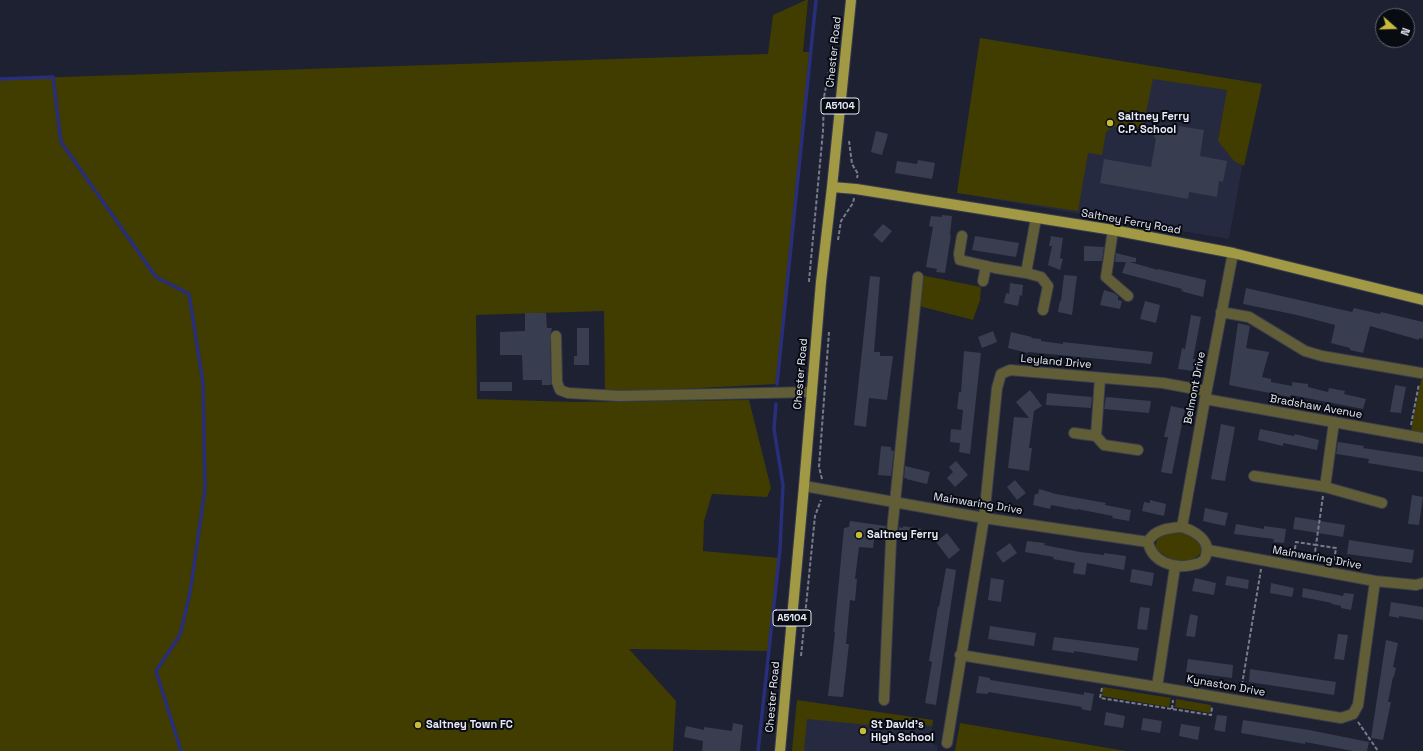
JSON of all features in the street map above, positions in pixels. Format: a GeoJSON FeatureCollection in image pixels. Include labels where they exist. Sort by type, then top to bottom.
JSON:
{"type":"FeatureCollection","features":[{"type":"Feature","properties":{"kind":"main road","name":"Chester Road"},"geometry":{"type":"LineString","coordinates":[[780,751],[821,282],[851,0]]}},
{"type":"Feature","properties":{"kind":"main road","name":"Saltney Ferry Road"},"geometry":{"type":"LineString","coordinates":[[832,187],[856,189],[1113,230],[1233,254],[1421,297]]}},
{"type":"Feature","properties":{"kind":"street"},"geometry":{"type":"LineString","coordinates":[[1026,273],[1036,218]]}},
{"type":"Feature","properties":{"kind":"street"},"geometry":{"type":"LineString","coordinates":[[1113,230],[1106,277],[1128,296]]}},
{"type":"Feature","properties":{"kind":"street"},"geometry":{"type":"LineString","coordinates":[[962,236],[959,254],[960,260],[1042,277],[1048,286],[1043,310]]}},
{"type":"Feature","properties":{"kind":"street","name":"Belmont Drive"},"geometry":{"type":"LineString","coordinates":[[1182,527],[1205,395],[1233,254]]}},
{"type":"Feature","properties":{"kind":"street"},"geometry":{"type":"LineString","coordinates":[[983,281],[986,266]]}},
{"type":"Feature","properties":{"kind":"street"},"geometry":{"type":"LineString","coordinates":[[884,700],[889,617],[890,568],[895,502],[918,277]]}},
{"type":"Feature","properties":{"kind":"street"},"geometry":{"type":"LineString","coordinates":[[1221,312],[1248,317],[1304,351],[1322,356],[1421,373]]}},
{"type":"Feature","properties":{"kind":"street"},"geometry":{"type":"LineString","coordinates":[[556,336],[557,382],[560,390],[568,393],[619,396],[812,392]]}},
{"type":"Feature","properties":{"kind":"street","name":"Leyland Drive"},"geometry":{"type":"LineString","coordinates":[[984,518],[997,388],[1001,374],[1010,370],[1163,383],[1205,395]]}},
{"type":"Feature","properties":{"kind":"street"},"geometry":{"type":"LineString","coordinates":[[1096,436],[1100,378]]}},
{"type":"Feature","properties":{"kind":"street","name":"Bradshaw Avenue"},"geometry":{"type":"LineString","coordinates":[[1205,395],[1334,422],[1423,438]]}},
{"type":"Feature","properties":{"kind":"street"},"geometry":{"type":"LineString","coordinates":[[1325,487],[1334,422]]}},
{"type":"Feature","properties":{"kind":"street"},"geometry":{"type":"LineString","coordinates":[[1074,434],[1096,436],[1104,445],[1138,450]]}},
{"type":"Feature","properties":{"kind":"street"},"geometry":{"type":"LineString","coordinates":[[1254,476],[1325,487],[1382,503]]}},
{"type":"Feature","properties":{"kind":"street","name":"Mainwaring Drive"},"geometry":{"type":"LineString","coordinates":[[804,486],[984,518],[1148,542]]}},
{"type":"Feature","properties":{"kind":"street"},"geometry":{"type":"LineString","coordinates":[[947,743],[960,655],[984,518]]}},
{"type":"Feature","properties":{"kind":"street"},"geometry":{"type":"LineString","coordinates":[[1182,527],[1198,534],[1205,541],[1208,550],[1206,557],[1201,563],[1190,566],[1175,567],[1153,554],[1150,550],[1148,542],[1153,535],[1168,528],[1182,527]]}},
{"type":"Feature","properties":{"kind":"street","name":"Mainwaring Drive"},"geometry":{"type":"LineString","coordinates":[[1208,550],[1375,581],[1416,585],[1423,583]]}},
{"type":"Feature","properties":{"kind":"street"},"geometry":{"type":"LineString","coordinates":[[1157,687],[1175,567]]}},
{"type":"Feature","properties":{"kind":"street"},"geometry":{"type":"LineString","coordinates":[[1353,714],[1358,704],[1375,581]]}},
{"type":"Feature","properties":{"kind":"street","name":"Kynaston Drive"},"geometry":{"type":"LineString","coordinates":[[960,655],[1341,718],[1353,714]]}},
{"type":"Feature","properties":{"kind":"path"},"geometry":{"type":"LineString","coordinates":[[821,282],[809,281],[824,131],[824,97],[835,39]]}},
{"type":"Feature","properties":{"kind":"path"},"geometry":{"type":"LineString","coordinates":[[837,244],[841,221],[853,203],[858,174],[852,164],[848,145],[849,137]]}},
{"type":"Feature","properties":{"kind":"path"},"geometry":{"type":"LineString","coordinates":[[800,659],[815,516],[825,490],[819,467],[829,330]]}},
{"type":"Feature","properties":{"kind":"path"},"geometry":{"type":"LineString","coordinates":[[1409,436],[1421,373]]}},
{"type":"Feature","properties":{"kind":"path"},"geometry":{"type":"LineString","coordinates":[[1312,570],[1325,487]]}},
{"type":"Feature","properties":{"kind":"path"},"geometry":{"type":"LineString","coordinates":[[1293,566],[1296,542],[1336,548],[1332,573]]}},
{"type":"Feature","properties":{"kind":"path"},"geometry":{"type":"LineString","coordinates":[[1239,701],[1262,560]]}},
{"type":"Feature","properties":{"kind":"path"},"geometry":{"type":"LineString","coordinates":[[1104,678],[1100,698],[1211,715],[1214,696]]}},
{"type":"Feature","properties":{"kind":"path"},"geometry":{"type":"LineString","coordinates":[[1353,714],[1378,751]]}},
{"type":"Feature","properties":{"kind":"shaded area"},"geometry":{"type":"Polygon","coordinates":[[[808,0],[803,52],[811,52],[777,384],[605,393],[604,311],[476,315],[477,399],[574,402],[749,400],[771,488],[767,497],[712,494],[704,521],[703,551],[779,558],[769,651],[629,649],[676,701],[673,751],[0,751],[0,79],[768,54],[773,15],[808,0]]]}},
{"type":"Feature","properties":{"kind":"shaded area","name":"Saltney Ferry C.P. School"},"geometry":{"type":"Polygon","coordinates":[[[980,38],[1262,84],[1243,162],[1229,239],[957,193],[980,38]]]}},
{"type":"Feature","properties":{"kind":"shaded area"},"geometry":{"type":"Polygon","coordinates":[[[980,38],[1262,84],[1244,166],[1234,161],[1218,141],[1227,90],[1153,79],[1143,127],[1123,129],[1114,126],[1106,132],[1102,155],[1088,153],[1078,211],[957,193],[980,38]]]}},
{"type":"Feature","properties":{"kind":"shaded area"},"geometry":{"type":"Polygon","coordinates":[[[921,275],[981,287],[980,300],[973,320],[919,306],[921,275]]]}},
{"type":"Feature","properties":{"kind":"shaded area"},"geometry":{"type":"Polygon","coordinates":[[[1423,370],[1423,434],[1411,431],[1423,370]]]}},
{"type":"Feature","properties":{"kind":"shaded area"},"geometry":{"type":"Polygon","coordinates":[[[1179,532],[1194,537],[1201,543],[1202,550],[1198,556],[1190,560],[1179,561],[1167,557],[1155,547],[1158,537],[1161,535],[1179,532]]]}},
{"type":"Feature","properties":{"kind":"shaded area"},"geometry":{"type":"Polygon","coordinates":[[[1103,687],[1171,698],[1169,707],[1102,696],[1103,687]]]}},
{"type":"Feature","properties":{"kind":"shaded area"},"geometry":{"type":"Polygon","coordinates":[[[1176,699],[1211,705],[1210,713],[1175,707],[1176,699]]]}},
{"type":"Feature","properties":{"kind":"shaded area","name":"St David's High School"},"geometry":{"type":"Polygon","coordinates":[[[797,700],[933,720],[930,742],[937,746],[938,751],[792,751],[797,700]]]}},
{"type":"Feature","properties":{"kind":"shaded area"},"geometry":{"type":"Polygon","coordinates":[[[797,700],[933,720],[932,726],[871,720],[869,725],[807,719],[804,751],[792,751],[797,700]]]}},
{"type":"Feature","properties":{"kind":"shaded area","name":"St David's High School"},"geometry":{"type":"Polygon","coordinates":[[[960,723],[1126,751],[955,751],[960,723]]]}},
{"type":"Feature","properties":{"kind":"building"},"geometry":{"type":"Polygon","coordinates":[[[1179,126],[1204,130],[1200,156],[1227,161],[1223,182],[1219,181],[1217,197],[1189,192],[1188,199],[1100,183],[1104,159],[1151,167],[1156,138],[1154,137],[1155,128],[1178,132],[1179,126]]]}},
{"type":"Feature","properties":{"kind":"building"},"geometry":{"type":"Polygon","coordinates":[[[876,131],[888,134],[882,155],[871,152],[876,131]]]}},
{"type":"Feature","properties":{"kind":"building"},"geometry":{"type":"Polygon","coordinates":[[[918,160],[935,163],[932,179],[895,173],[897,161],[917,164],[918,160]]]}},
{"type":"Feature","properties":{"kind":"building"},"geometry":{"type":"Polygon","coordinates":[[[942,215],[952,216],[951,235],[945,273],[936,272],[937,269],[926,267],[933,227],[929,226],[931,216],[942,217],[942,215]]]}},
{"type":"Feature","properties":{"kind":"building"},"geometry":{"type":"Polygon","coordinates":[[[883,224],[892,231],[882,243],[873,235],[883,224]]]}},
{"type":"Feature","properties":{"kind":"building"},"geometry":{"type":"Polygon","coordinates":[[[975,236],[1019,243],[1016,257],[972,250],[975,236]]]}},
{"type":"Feature","properties":{"kind":"building"},"geometry":{"type":"Polygon","coordinates":[[[1051,236],[1063,238],[1060,258],[1063,259],[1060,270],[1048,265],[1052,246],[1049,246],[1051,236]]]}},
{"type":"Feature","properties":{"kind":"building"},"geometry":{"type":"Polygon","coordinates":[[[1084,246],[1104,247],[1102,261],[1084,261],[1084,246]]]}},
{"type":"Feature","properties":{"kind":"building"},"geometry":{"type":"Polygon","coordinates":[[[1116,253],[1136,258],[1136,262],[1130,262],[1158,270],[1206,280],[1203,297],[1181,291],[1182,289],[1122,273],[1126,262],[1115,262],[1116,253]]]}},
{"type":"Feature","properties":{"kind":"building"},"geometry":{"type":"Polygon","coordinates":[[[1064,275],[1077,276],[1072,315],[1058,312],[1061,301],[1064,275]]]}},
{"type":"Feature","properties":{"kind":"building"},"geometry":{"type":"Polygon","coordinates":[[[870,276],[880,277],[874,352],[880,352],[880,356],[893,356],[887,400],[869,398],[866,427],[854,425],[870,276]]]}},
{"type":"Feature","properties":{"kind":"building"},"geometry":{"type":"Polygon","coordinates":[[[1010,283],[1023,285],[1022,296],[1020,295],[1018,306],[1004,303],[1006,293],[1009,294],[1010,283]]]}},
{"type":"Feature","properties":{"kind":"building"},"geometry":{"type":"Polygon","coordinates":[[[1246,288],[1352,312],[1354,308],[1380,314],[1381,312],[1423,322],[1423,339],[1419,338],[1419,340],[1370,326],[1363,353],[1350,350],[1350,348],[1331,343],[1335,325],[1297,315],[1243,304],[1246,288]]]}},
{"type":"Feature","properties":{"kind":"building"},"geometry":{"type":"Polygon","coordinates":[[[1104,290],[1118,296],[1118,300],[1122,301],[1120,309],[1100,305],[1104,290]]]}},
{"type":"Feature","properties":{"kind":"building"},"geometry":{"type":"Polygon","coordinates":[[[1145,301],[1160,305],[1156,323],[1140,319],[1145,301]]]}},
{"type":"Feature","properties":{"kind":"building"},"geometry":{"type":"Polygon","coordinates":[[[525,313],[546,313],[547,328],[552,328],[550,336],[551,385],[542,385],[542,380],[523,380],[522,355],[500,355],[500,332],[525,331],[525,313]]]}},
{"type":"Feature","properties":{"kind":"building"},"geometry":{"type":"Polygon","coordinates":[[[1191,315],[1201,317],[1193,359],[1195,359],[1193,371],[1178,369],[1182,348],[1185,349],[1191,315]]]}},
{"type":"Feature","properties":{"kind":"building"},"geometry":{"type":"Polygon","coordinates":[[[1238,323],[1250,326],[1246,348],[1269,352],[1262,377],[1271,379],[1271,382],[1292,386],[1292,382],[1308,384],[1308,387],[1328,392],[1329,388],[1345,391],[1344,394],[1366,399],[1363,409],[1229,385],[1238,323]]]}},
{"type":"Feature","properties":{"kind":"building"},"geometry":{"type":"Polygon","coordinates":[[[577,328],[589,328],[589,365],[574,365],[574,356],[577,356],[577,328]]]}},
{"type":"Feature","properties":{"kind":"building"},"geometry":{"type":"Polygon","coordinates":[[[993,331],[997,342],[982,348],[978,337],[993,331]]]}},
{"type":"Feature","properties":{"kind":"building"},"geometry":{"type":"Polygon","coordinates":[[[1011,332],[1032,337],[1031,338],[1041,339],[1041,341],[1153,352],[1151,364],[1028,353],[1008,348],[1011,332]]]}},
{"type":"Feature","properties":{"kind":"building"},"geometry":{"type":"Polygon","coordinates":[[[964,351],[981,353],[970,454],[959,452],[960,443],[950,442],[951,429],[961,430],[963,410],[957,409],[959,392],[961,392],[964,351]]]}},
{"type":"Feature","properties":{"kind":"building"},"geometry":{"type":"Polygon","coordinates":[[[480,382],[512,382],[512,391],[480,391],[480,382]]]}},
{"type":"Feature","properties":{"kind":"building"},"geometry":{"type":"Polygon","coordinates":[[[1395,385],[1406,387],[1401,413],[1390,412],[1395,385]]]}},
{"type":"Feature","properties":{"kind":"building"},"geometry":{"type":"Polygon","coordinates":[[[1030,390],[1042,406],[1034,411],[1029,448],[1032,448],[1029,471],[1008,468],[1014,417],[1029,418],[1016,402],[1030,390]]]}},
{"type":"Feature","properties":{"kind":"building"},"geometry":{"type":"Polygon","coordinates":[[[1047,393],[1092,397],[1091,408],[1046,405],[1047,393]]]}},
{"type":"Feature","properties":{"kind":"building"},"geometry":{"type":"Polygon","coordinates":[[[1106,397],[1151,401],[1149,413],[1104,409],[1106,397]]]}},
{"type":"Feature","properties":{"kind":"building"},"geometry":{"type":"Polygon","coordinates":[[[1171,406],[1185,409],[1172,474],[1161,472],[1168,437],[1164,437],[1171,406]]]}},
{"type":"Feature","properties":{"kind":"building"},"geometry":{"type":"Polygon","coordinates":[[[1221,424],[1235,427],[1225,481],[1211,479],[1221,424]]]}},
{"type":"Feature","properties":{"kind":"building"},"geometry":{"type":"Polygon","coordinates":[[[1260,429],[1294,436],[1295,434],[1319,440],[1317,450],[1283,443],[1283,446],[1258,440],[1260,429]]]}},
{"type":"Feature","properties":{"kind":"building"},"geometry":{"type":"Polygon","coordinates":[[[1338,442],[1364,446],[1363,448],[1423,457],[1423,472],[1368,463],[1369,459],[1336,454],[1338,442]]]}},
{"type":"Feature","properties":{"kind":"building"},"geometry":{"type":"Polygon","coordinates":[[[881,446],[891,447],[891,450],[894,451],[891,476],[878,475],[881,446]]]}},
{"type":"Feature","properties":{"kind":"building"},"geometry":{"type":"Polygon","coordinates":[[[956,461],[968,475],[955,487],[947,478],[953,472],[949,467],[956,461]]]}},
{"type":"Feature","properties":{"kind":"building"},"geometry":{"type":"Polygon","coordinates":[[[905,466],[930,472],[927,484],[904,478],[905,466]]]}},
{"type":"Feature","properties":{"kind":"building"},"geometry":{"type":"Polygon","coordinates":[[[1015,480],[1026,493],[1017,500],[1007,487],[1015,480]]]}},
{"type":"Feature","properties":{"kind":"building"},"geometry":{"type":"Polygon","coordinates":[[[1039,489],[1056,494],[1106,503],[1105,505],[1131,510],[1129,521],[1112,518],[1113,516],[1077,509],[1051,505],[1050,509],[1033,505],[1035,494],[1038,494],[1039,489]]]}},
{"type":"Feature","properties":{"kind":"building"},"geometry":{"type":"Polygon","coordinates":[[[1412,495],[1423,497],[1419,525],[1408,524],[1412,495]]]}},
{"type":"Feature","properties":{"kind":"building"},"geometry":{"type":"Polygon","coordinates":[[[1150,500],[1166,504],[1164,516],[1142,511],[1144,502],[1150,503],[1150,500]]]}},
{"type":"Feature","properties":{"kind":"building"},"geometry":{"type":"Polygon","coordinates":[[[1205,508],[1228,513],[1225,526],[1203,521],[1205,508]]]}},
{"type":"Feature","properties":{"kind":"building"},"geometry":{"type":"Polygon","coordinates":[[[1295,517],[1345,525],[1343,537],[1293,529],[1295,517]]]}},
{"type":"Feature","properties":{"kind":"building"},"geometry":{"type":"Polygon","coordinates":[[[850,521],[886,526],[885,535],[875,534],[873,548],[859,547],[855,579],[857,579],[855,601],[850,600],[846,644],[849,644],[843,697],[828,696],[844,528],[849,527],[850,521]]]}},
{"type":"Feature","properties":{"kind":"building"},"geometry":{"type":"Polygon","coordinates":[[[1236,524],[1264,529],[1264,526],[1286,529],[1284,543],[1273,542],[1274,539],[1234,534],[1236,524]]]}},
{"type":"Feature","properties":{"kind":"building"},"geometry":{"type":"Polygon","coordinates":[[[903,526],[921,529],[920,540],[898,537],[899,527],[903,528],[903,526]]]}},
{"type":"Feature","properties":{"kind":"building"},"geometry":{"type":"Polygon","coordinates":[[[947,533],[960,550],[949,559],[936,542],[947,533]]]}},
{"type":"Feature","properties":{"kind":"building"},"geometry":{"type":"Polygon","coordinates":[[[1349,540],[1414,550],[1412,563],[1347,554],[1349,540]]]}},
{"type":"Feature","properties":{"kind":"building"},"geometry":{"type":"Polygon","coordinates":[[[1027,541],[1045,543],[1044,545],[1080,552],[1126,556],[1124,570],[1087,563],[1085,575],[1073,573],[1075,563],[1053,559],[1054,557],[1025,552],[1027,541]]]}},
{"type":"Feature","properties":{"kind":"building"},"geometry":{"type":"Polygon","coordinates":[[[1010,543],[1017,553],[1003,563],[996,553],[1010,543]]]}},
{"type":"Feature","properties":{"kind":"building"},"geometry":{"type":"Polygon","coordinates":[[[946,568],[956,570],[936,705],[925,703],[932,662],[929,661],[946,568]]]}},
{"type":"Feature","properties":{"kind":"building"},"geometry":{"type":"Polygon","coordinates":[[[1132,569],[1154,573],[1152,586],[1130,582],[1132,569]]]}},
{"type":"Feature","properties":{"kind":"building"},"geometry":{"type":"Polygon","coordinates":[[[1227,576],[1249,580],[1248,589],[1225,585],[1227,576]]]}},
{"type":"Feature","properties":{"kind":"building"},"geometry":{"type":"Polygon","coordinates":[[[991,578],[1004,580],[1001,602],[988,600],[991,578]]]}},
{"type":"Feature","properties":{"kind":"building"},"geometry":{"type":"Polygon","coordinates":[[[1195,578],[1216,583],[1214,595],[1192,591],[1195,578]]]}},
{"type":"Feature","properties":{"kind":"building"},"geometry":{"type":"Polygon","coordinates":[[[1271,583],[1294,588],[1292,597],[1270,593],[1271,583]]]}},
{"type":"Feature","properties":{"kind":"building"},"geometry":{"type":"Polygon","coordinates":[[[1303,588],[1343,596],[1344,593],[1354,594],[1351,610],[1341,608],[1341,606],[1332,603],[1302,597],[1303,588]]]}},
{"type":"Feature","properties":{"kind":"building"},"geometry":{"type":"Polygon","coordinates":[[[1391,602],[1423,607],[1423,620],[1389,616],[1391,602]]]}},
{"type":"Feature","properties":{"kind":"building"},"geometry":{"type":"Polygon","coordinates":[[[1140,607],[1150,608],[1147,630],[1137,629],[1140,607]]]}},
{"type":"Feature","properties":{"kind":"building"},"geometry":{"type":"Polygon","coordinates":[[[1190,614],[1198,616],[1195,637],[1186,636],[1190,614]]]}},
{"type":"Feature","properties":{"kind":"building"},"geometry":{"type":"Polygon","coordinates":[[[990,626],[1036,633],[1034,646],[988,639],[990,626]]]}},
{"type":"Feature","properties":{"kind":"building"},"geometry":{"type":"Polygon","coordinates":[[[1338,634],[1348,635],[1344,660],[1334,659],[1338,634]]]}},
{"type":"Feature","properties":{"kind":"building"},"geometry":{"type":"Polygon","coordinates":[[[1054,637],[1139,648],[1137,661],[1074,651],[1074,653],[1052,650],[1054,637]]]}},
{"type":"Feature","properties":{"kind":"building"},"geometry":{"type":"Polygon","coordinates":[[[1386,640],[1398,643],[1393,667],[1396,668],[1388,702],[1391,702],[1383,740],[1371,738],[1386,640]]]}},
{"type":"Feature","properties":{"kind":"building"},"geometry":{"type":"Polygon","coordinates":[[[1188,659],[1233,665],[1232,678],[1186,672],[1188,659]]]}},
{"type":"Feature","properties":{"kind":"building"},"geometry":{"type":"Polygon","coordinates":[[[1250,669],[1336,682],[1334,695],[1249,682],[1250,669]]]}},
{"type":"Feature","properties":{"kind":"building"},"geometry":{"type":"Polygon","coordinates":[[[979,676],[990,678],[990,680],[1084,695],[1084,692],[1094,694],[1091,711],[1081,709],[1082,707],[988,692],[988,694],[976,693],[979,676]]]}},
{"type":"Feature","properties":{"kind":"building"},"geometry":{"type":"Polygon","coordinates":[[[1106,712],[1125,716],[1123,728],[1104,725],[1106,712]]]}},
{"type":"Feature","properties":{"kind":"building"},"geometry":{"type":"Polygon","coordinates":[[[1217,715],[1227,716],[1225,732],[1214,730],[1217,715]]]}},
{"type":"Feature","properties":{"kind":"building"},"geometry":{"type":"Polygon","coordinates":[[[1143,718],[1162,721],[1160,733],[1141,730],[1143,718]]]}},
{"type":"Feature","properties":{"kind":"building"},"geometry":{"type":"Polygon","coordinates":[[[1243,720],[1309,730],[1369,742],[1367,751],[1353,751],[1305,742],[1305,744],[1241,733],[1243,720]]]}},
{"type":"Feature","properties":{"kind":"building"},"geometry":{"type":"Polygon","coordinates":[[[733,723],[743,725],[740,751],[702,751],[703,741],[684,737],[686,726],[704,730],[704,727],[732,731],[733,723]]]}},
{"type":"Feature","properties":{"kind":"building"},"geometry":{"type":"Polygon","coordinates":[[[1181,724],[1200,727],[1198,740],[1179,736],[1181,724]]]}},
{"type":"Feature","properties":{"kind":"waterway"},"geometry":{"type":"LineString","coordinates":[[777,384],[816,0]]}},
{"type":"Feature","properties":{"kind":"waterway"},"geometry":{"type":"LineString","coordinates":[[0,79],[53,77],[61,142],[156,277],[189,294],[203,383],[205,489],[190,593],[180,635],[156,671],[181,751]]}},
{"type":"Feature","properties":{"kind":"waterway"},"geometry":{"type":"LineString","coordinates":[[758,751],[780,549],[783,485],[774,429],[776,404]]}},
{"type":"Feature","properties":{"kind":"place","name":"Saltney Ferry C.P. School"},"geometry":{"type":"Point","coordinates":[1110,123]}},
{"type":"Feature","properties":{"kind":"place","name":"Saltney Ferry"},"geometry":{"type":"Point","coordinates":[859,535]}},
{"type":"Feature","properties":{"kind":"place","name":"Saltney Town FC"},"geometry":{"type":"Point","coordinates":[418,725]}},
{"type":"Feature","properties":{"kind":"place","name":"St David's High School"},"geometry":{"type":"Point","coordinates":[863,731]}}]}
